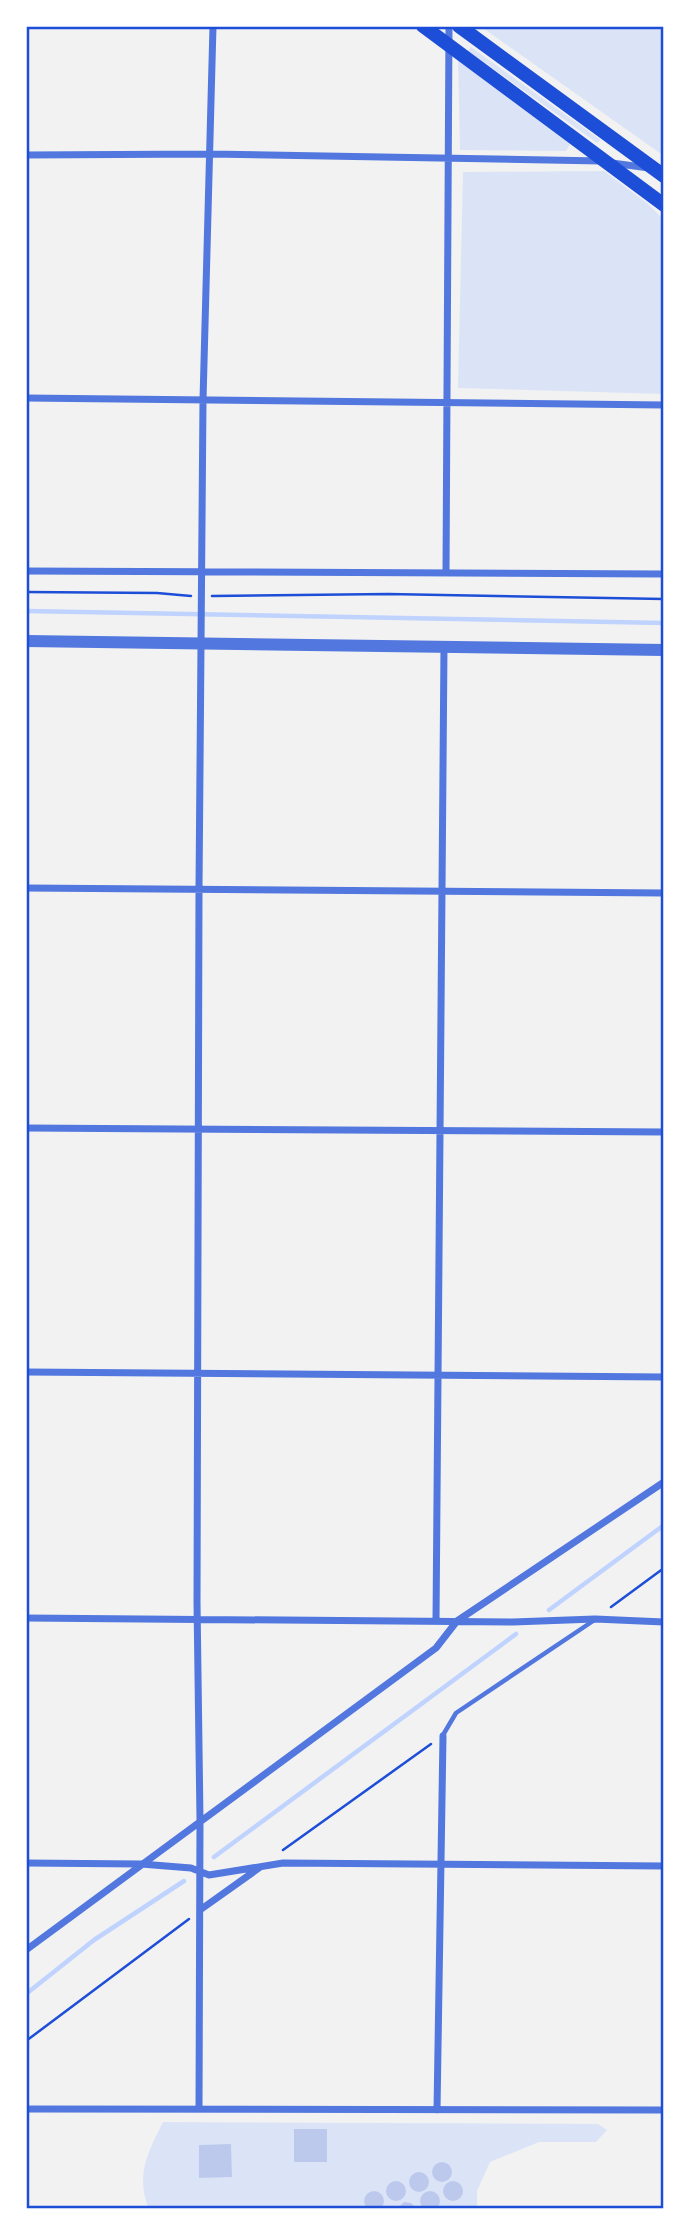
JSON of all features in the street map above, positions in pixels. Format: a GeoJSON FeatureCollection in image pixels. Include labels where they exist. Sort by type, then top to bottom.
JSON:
{"type":"FeatureCollection","features":[{"type":"Feature","properties":{"kind":"main road"},"geometry":{"type":"LineString","coordinates":[[423,26],[664,205]]}},
{"type":"Feature","properties":{"kind":"main road"},"geometry":{"type":"LineString","coordinates":[[459,26],[661,171]]}},
{"type":"Feature","properties":{"kind":"street"},"geometry":{"type":"LineString","coordinates":[[199,2109],[199,889],[203,400],[213,26]]}},
{"type":"Feature","properties":{"kind":"street"},"geometry":{"type":"LineString","coordinates":[[446,573],[449,26]]}},
{"type":"Feature","properties":{"kind":"street"},"geometry":{"type":"LineString","coordinates":[[26,155],[210,154],[579,159],[661,171]]}},
{"type":"Feature","properties":{"kind":"street"},"geometry":{"type":"LineString","coordinates":[[26,398],[664,404]]}},
{"type":"Feature","properties":{"kind":"street"},"geometry":{"type":"LineString","coordinates":[[26,572],[664,573]]}},
{"type":"Feature","properties":{"kind":"street"},"geometry":{"type":"LineString","coordinates":[[26,641],[664,650]]}},
{"type":"Feature","properties":{"kind":"street"},"geometry":{"type":"LineString","coordinates":[[436,1621],[444,645]]}},
{"type":"Feature","properties":{"kind":"street"},"geometry":{"type":"LineString","coordinates":[[26,888],[664,893]]}},
{"type":"Feature","properties":{"kind":"street"},"geometry":{"type":"LineString","coordinates":[[26,1128],[664,1132]]}},
{"type":"Feature","properties":{"kind":"street"},"geometry":{"type":"LineString","coordinates":[[26,1372],[664,1377]]}},
{"type":"Feature","properties":{"kind":"street"},"geometry":{"type":"LineString","coordinates":[[26,1951],[436,1648],[457,1621],[664,1482]]}},
{"type":"Feature","properties":{"kind":"street"},"geometry":{"type":"LineString","coordinates":[[26,1618],[436,1621],[595,1619],[664,1622]]}},
{"type":"Feature","properties":{"kind":"street"},"geometry":{"type":"LineString","coordinates":[[437,2110],[443,1736]]}},
{"type":"Feature","properties":{"kind":"street"},"geometry":{"type":"LineString","coordinates":[[26,1863],[141,1864],[191,1868],[209,1875],[283,1863],[664,1866]]}},
{"type":"Feature","properties":{"kind":"street"},"geometry":{"type":"LineString","coordinates":[[200,1910],[263,1865]]}},
{"type":"Feature","properties":{"kind":"street"},"geometry":{"type":"LineString","coordinates":[[26,2109],[664,2110]]}},
{"type":"Feature","properties":{"kind":"lane"},"geometry":{"type":"LineString","coordinates":[[443,1736],[456,1713],[595,1619]]}},
{"type":"Feature","properties":{"kind":"path"},"geometry":{"type":"LineString","coordinates":[[26,592],[157,593],[175,596],[388,594],[664,599]]}},
{"type":"Feature","properties":{"kind":"path"},"geometry":{"type":"LineString","coordinates":[[595,1619],[664,1568]]}},
{"type":"Feature","properties":{"kind":"path"},"geometry":{"type":"LineString","coordinates":[[263,1865],[443,1736]]}},
{"type":"Feature","properties":{"kind":"path"},"geometry":{"type":"LineString","coordinates":[[26,2042],[200,1910]]}},
{"type":"Feature","properties":{"kind":"shaded area"},"geometry":{"type":"Polygon","coordinates":[[[480,26],[664,26],[664,156],[480,26]]]}},
{"type":"Feature","properties":{"kind":"shaded area"},"geometry":{"type":"Polygon","coordinates":[[[471,47],[601,140],[597,143],[468,51],[471,47]]]}},
{"type":"Feature","properties":{"kind":"shaded area"},"geometry":{"type":"Polygon","coordinates":[[[458,60],[570,144],[566,151],[460,150],[458,60]]]}},
{"type":"Feature","properties":{"kind":"shaded area"},"geometry":{"type":"Polygon","coordinates":[[[604,171],[647,203],[664,220],[664,394],[458,388],[463,172],[604,171]]]}},
{"type":"Feature","properties":{"kind":"shaded area"},"geometry":{"type":"Polygon","coordinates":[[[163,2122],[598,2124],[607,2130],[596,2142],[539,2142],[490,2162],[477,2191],[477,2209],[149,2209],[143,2174],[148,2154],[163,2122]]]}},
{"type":"Feature","properties":{"kind":"building"},"geometry":{"type":"Polygon","coordinates":[[[294,2129],[327,2129],[327,2162],[294,2162],[294,2129]]]}},
{"type":"Feature","properties":{"kind":"building"},"geometry":{"type":"Polygon","coordinates":[[[231,2144],[232,2177],[199,2178],[199,2145],[231,2144]]]}},
{"type":"Feature","properties":{"kind":"building"},"geometry":{"type":"Polygon","coordinates":[[[438,2162],[446,2162],[452,2172],[446,2182],[438,2182],[432,2176],[432,2168],[438,2162]]]}},
{"type":"Feature","properties":{"kind":"building"},"geometry":{"type":"Polygon","coordinates":[[[415,2172],[423,2172],[429,2182],[423,2192],[415,2192],[409,2186],[409,2178],[415,2172]]]}},
{"type":"Feature","properties":{"kind":"building"},"geometry":{"type":"Polygon","coordinates":[[[392,2181],[400,2181],[406,2191],[400,2201],[392,2201],[386,2195],[386,2187],[392,2181]]]}},
{"type":"Feature","properties":{"kind":"building"},"geometry":{"type":"Polygon","coordinates":[[[449,2181],[457,2181],[463,2191],[457,2201],[449,2201],[443,2195],[443,2187],[449,2181]]]}},
{"type":"Feature","properties":{"kind":"building"},"geometry":{"type":"Polygon","coordinates":[[[374,2191],[381,2194],[384,2201],[381,2208],[374,2211],[367,2208],[364,2201],[367,2194],[374,2191]]]}},
{"type":"Feature","properties":{"kind":"building"},"geometry":{"type":"Polygon","coordinates":[[[430,2191],[437,2194],[440,2201],[437,2208],[430,2211],[423,2208],[420,2201],[423,2194],[430,2191]]]}},
{"type":"Feature","properties":{"kind":"building"},"geometry":{"type":"Polygon","coordinates":[[[404,2202],[411,2203],[417,2209],[397,2209],[404,2202]]]}},
{"type":"Feature","properties":{"kind":"waterway"},"geometry":{"type":"LineString","coordinates":[[26,611],[664,623]]}},
{"type":"Feature","properties":{"kind":"waterway"},"geometry":{"type":"LineString","coordinates":[[549,1610],[664,1525]]}},
{"type":"Feature","properties":{"kind":"waterway"},"geometry":{"type":"LineString","coordinates":[[214,1857],[516,1634]]}},
{"type":"Feature","properties":{"kind":"waterway"},"geometry":{"type":"LineString","coordinates":[[26,1994],[94,1940],[184,1881]]}}]}
